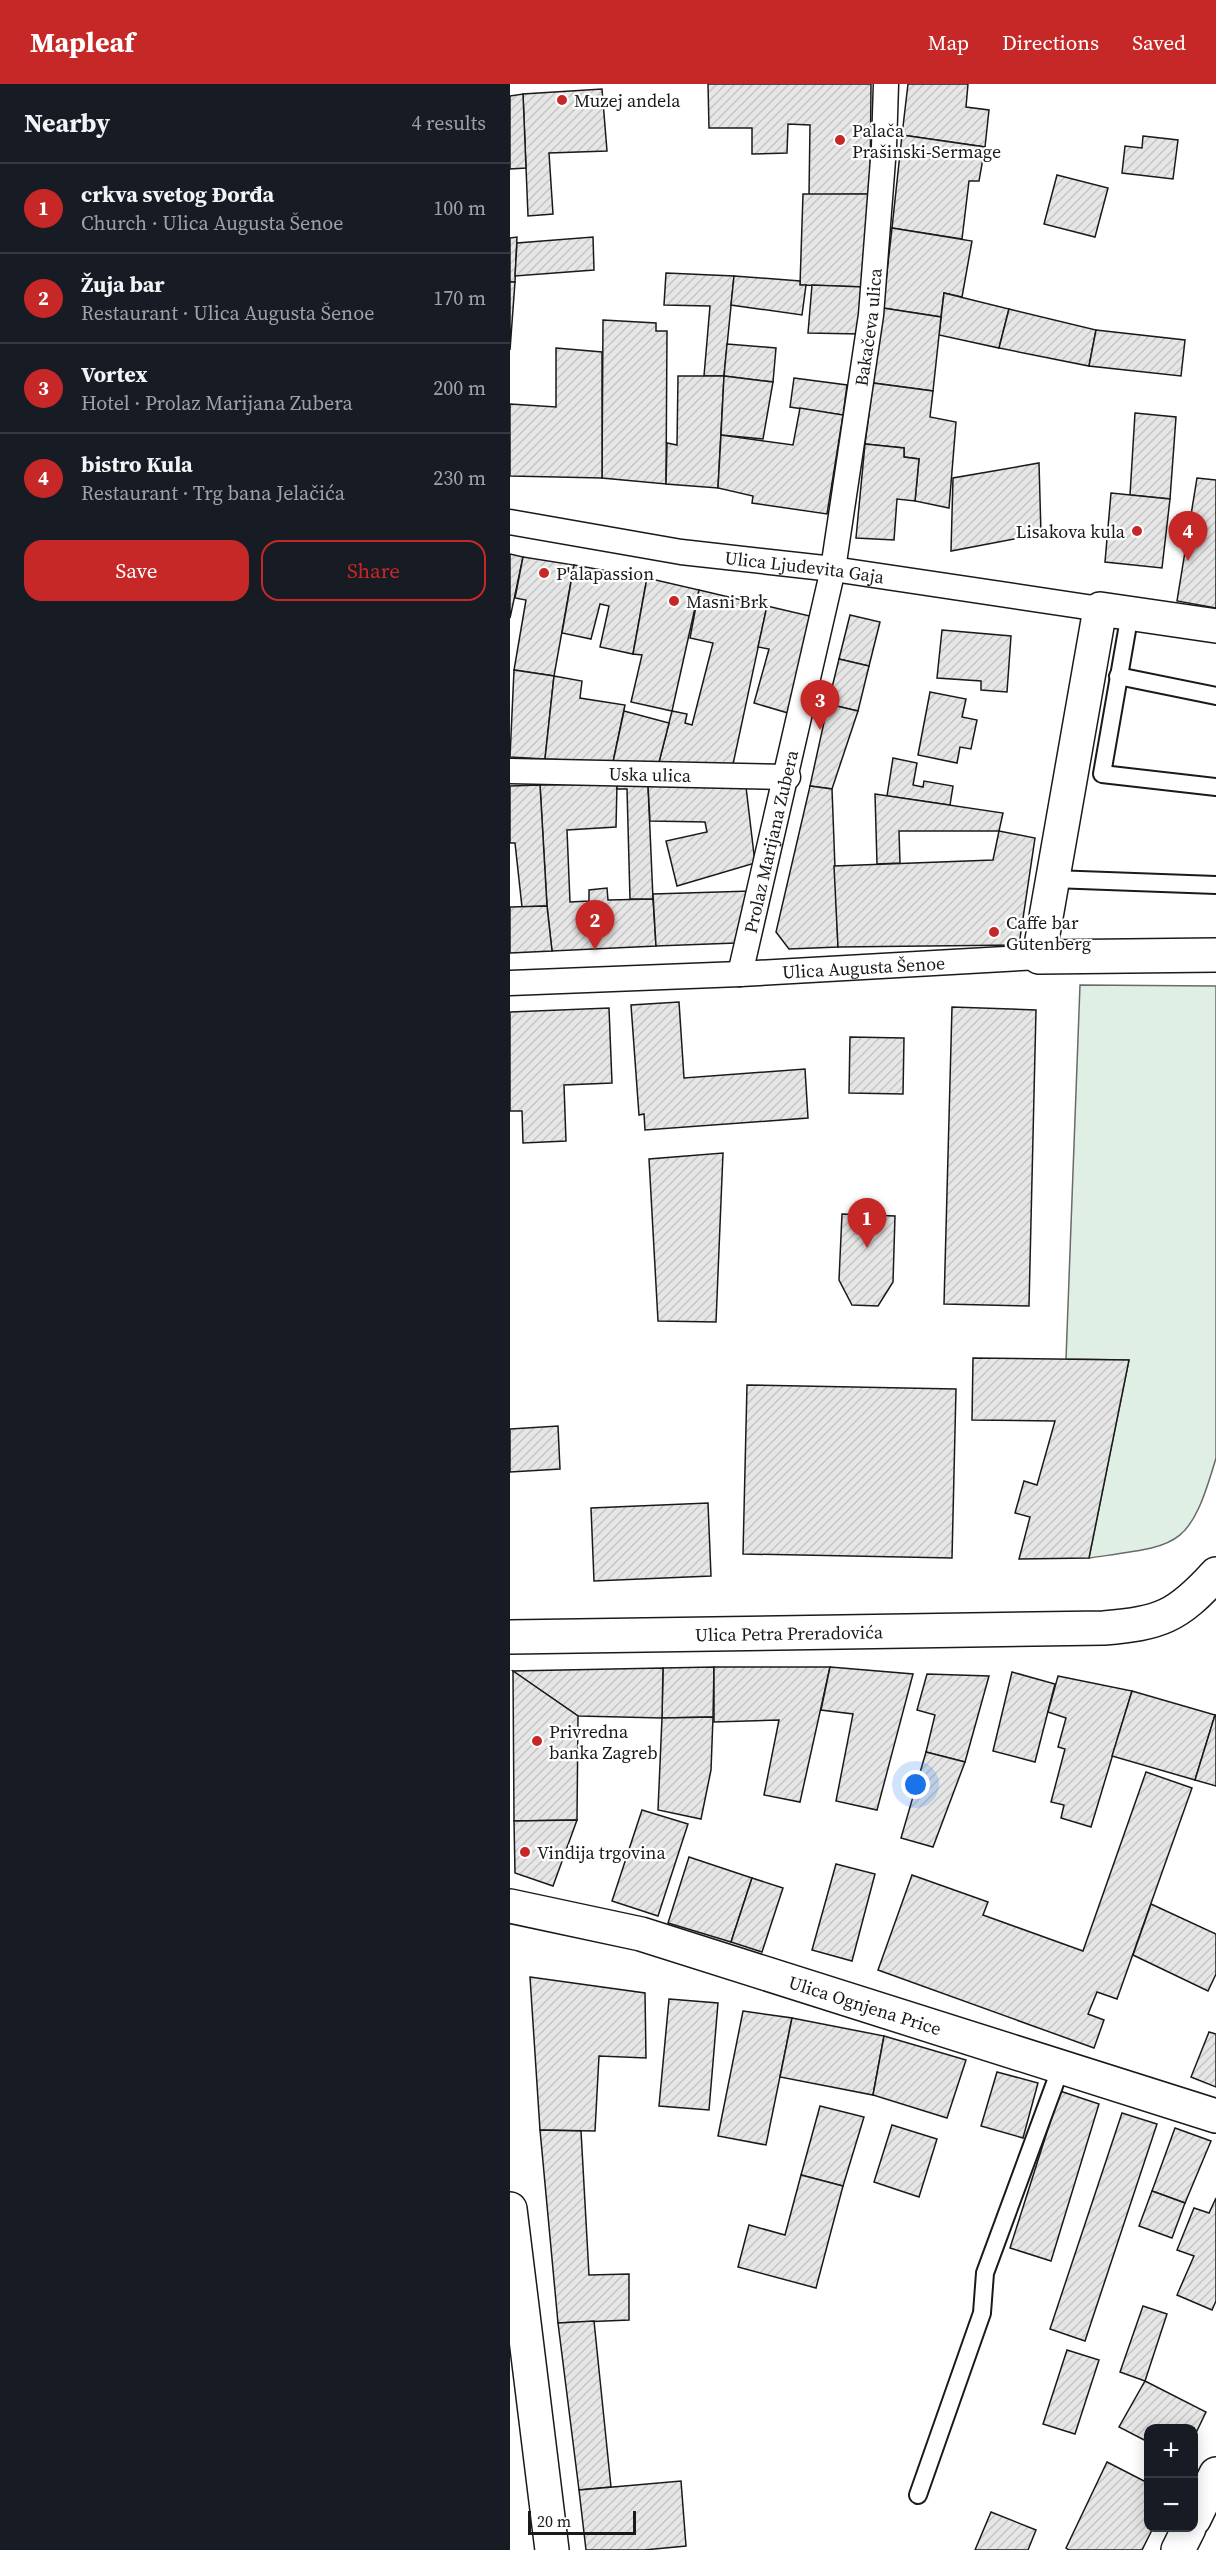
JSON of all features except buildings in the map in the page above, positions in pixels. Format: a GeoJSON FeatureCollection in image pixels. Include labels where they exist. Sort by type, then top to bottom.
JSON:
{"type":"FeatureCollection","features":[{"type":"Feature","properties":{"kind":"street","name":"Bakačeva ulica"},"geometry":{"type":"LineString","coordinates":[[834,569],[871,315],[884,147],[886,84]]}},
{"type":"Feature","properties":{"kind":"street","name":"Ulica Ljudevita Gaja"},"geometry":{"type":"LineString","coordinates":[[510,522],[681,552],[834,569],[1115,611]]}},
{"type":"Feature","properties":{"kind":"street","name":"Prolaz Marijana Zubera"},"geometry":{"type":"LineString","coordinates":[[740,974],[788,777],[834,569]]}},
{"type":"Feature","properties":{"kind":"street"},"geometry":{"type":"LineString","coordinates":[[1039,957],[1053,879],[1115,611],[1216,626]]}},
{"type":"Feature","properties":{"kind":"street","name":"Uska ulica"},"geometry":{"type":"LineString","coordinates":[[510,771],[788,777]]}},
{"type":"Feature","properties":{"kind":"street","name":"Ulica Augusta Šenoe"},"geometry":{"type":"LineString","coordinates":[[510,983],[740,974],[1039,957],[1216,955]]}},
{"type":"Feature","properties":{"kind":"street","name":"Ulica Petra Preradovića"},"geometry":{"type":"LineString","coordinates":[[510,1637],[1142,1625],[1179,1611],[1216,1574]]}},
{"type":"Feature","properties":{"kind":"street","name":"Ulica Ognjena Price"},"geometry":{"type":"LineString","coordinates":[[510,1906],[641,1934],[1216,2116]]}},
{"type":"Feature","properties":{"kind":"street"},"geometry":{"type":"LineString","coordinates":[[510,2209],[552,2550]]}},
{"type":"Feature","properties":{"kind":"street"},"geometry":{"type":"LineString","coordinates":[[1198,2511],[1216,2474]]}},
{"type":"Feature","properties":{"kind":"street"},"geometry":{"type":"LineString","coordinates":[[1178,2550],[1187,2532]]}},
{"type":"Feature","properties":{"kind":"lane"},"geometry":{"type":"LineString","coordinates":[[1115,611],[1118,676],[1101,774],[1216,787]]}},
{"type":"Feature","properties":{"kind":"lane"},"geometry":{"type":"LineString","coordinates":[[1118,676],[1216,696]]}},
{"type":"Feature","properties":{"kind":"lane"},"geometry":{"type":"LineString","coordinates":[[1053,879],[1216,885]]}},
{"type":"Feature","properties":{"kind":"lane"},"geometry":{"type":"LineString","coordinates":[[918,2495],[982,2313],[985,2273],[1061,2067]]}},
{"type":"Feature","properties":{"kind":"green space"},"geometry":{"type":"Polygon","coordinates":[[[1080,985],[1216,986],[1216,1458],[1198,1511],[1188,1527],[1176,1538],[1143,1550],[1089,1558],[1129,1360],[1066,1359],[1080,985]]]}},
{"type":"Feature","properties":{"kind":"place","name":"Muzej andela"},"geometry":{"type":"Point","coordinates":[562,100]}},
{"type":"Feature","properties":{"kind":"place","name":"Palača Prašinski-Sermage"},"geometry":{"type":"Point","coordinates":[840,140]}},
{"type":"Feature","properties":{"kind":"place","name":"Lisakova kula"},"geometry":{"type":"Point","coordinates":[1137,531]}},
{"type":"Feature","properties":{"kind":"place","name":"bistro Kula"},"geometry":{"type":"Point","coordinates":[1188,561]}},
{"type":"Feature","properties":{"kind":"place","name":"P'alapassion"},"geometry":{"type":"Point","coordinates":[544,573]}},
{"type":"Feature","properties":{"kind":"place","name":"Masni Brk"},"geometry":{"type":"Point","coordinates":[674,601]}},
{"type":"Feature","properties":{"kind":"place","name":"Vortex"},"geometry":{"type":"Point","coordinates":[820,730]}},
{"type":"Feature","properties":{"kind":"place","name":"Caffe bar Gutenberg"},"geometry":{"type":"Point","coordinates":[994,932]}},
{"type":"Feature","properties":{"kind":"place","name":"Žuja bar"},"geometry":{"type":"Point","coordinates":[595,950]}},
{"type":"Feature","properties":{"kind":"place","name":"crkva svetog Đorđa"},"geometry":{"type":"Point","coordinates":[867,1248]}},
{"type":"Feature","properties":{"kind":"place","name":"Privredna banka Zagreb"},"geometry":{"type":"Point","coordinates":[537,1741]}},
{"type":"Feature","properties":{"kind":"place","name":"Vindija trgovina"},"geometry":{"type":"Point","coordinates":[525,1852]}}]}
